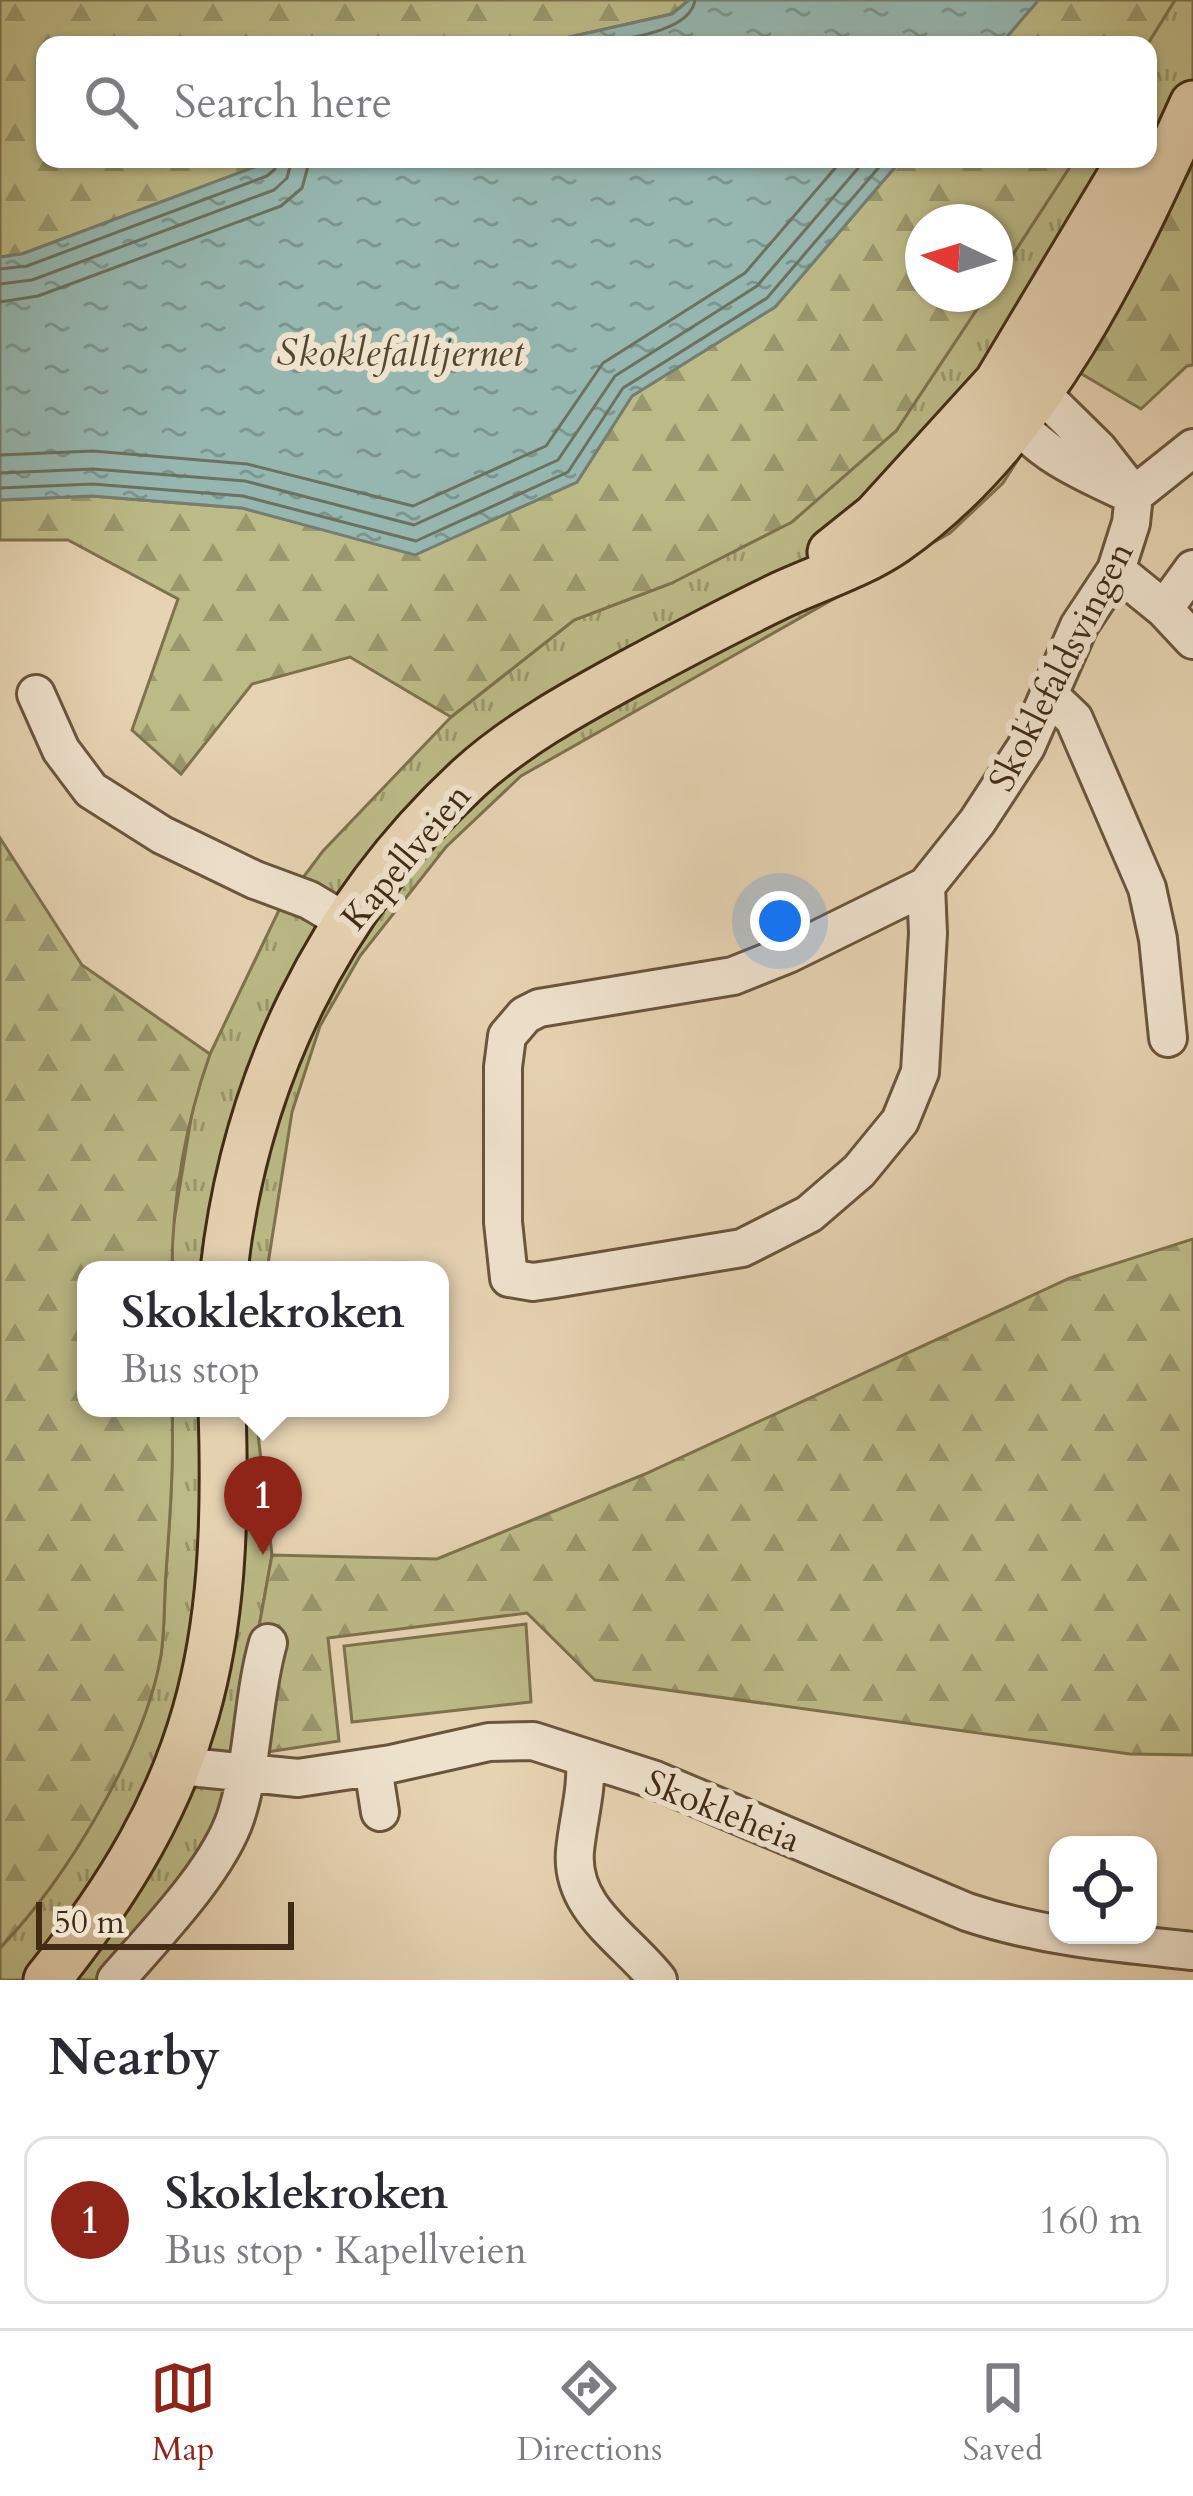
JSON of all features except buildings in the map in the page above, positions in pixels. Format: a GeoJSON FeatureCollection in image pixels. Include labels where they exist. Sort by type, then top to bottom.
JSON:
{"type":"FeatureCollection","features":[{"type":"Feature","properties":{"kind":"main road"},"geometry":{"type":"LineString","coordinates":[[1157,120],[1193,72]]}},
{"type":"Feature","properties":{"kind":"main road","name":"Kapellveien"},"geometry":{"type":"LineString","coordinates":[[225,1261],[239,1175],[260,1096],[300,1000],[346,922],[386,868],[469,778],[516,741],[625,676],[894,542],[987,461],[1028,410],[1089,310],[1193,104]]}},
{"type":"Feature","properties":{"kind":"main road","name":"Kapellveien"},"geometry":{"type":"LineString","coordinates":[[779,596],[876,516],[997,383],[1126,168]]}},
{"type":"Feature","properties":{"kind":"main road"},"geometry":{"type":"LineString","coordinates":[[47,1980],[91,1925],[129,1866],[180,1766],[202,1699],[220,1597],[222,1417]]}},
{"type":"Feature","properties":{"kind":"street"},"geometry":{"type":"LineString","coordinates":[[997,383],[1028,410]]}},
{"type":"Feature","properties":{"kind":"street","name":"Skoklefaldsvingen"},"geometry":{"type":"LineString","coordinates":[[926,886],[920,1072],[900,1121],[859,1171],[809,1214],[742,1248],[533,1282],[508,1278],[503,1222],[503,1049],[507,1036],[525,1015],[555,1004],[733,976],[926,886],[1027,747],[1078,626],[1116,570],[1131,523],[1134,495],[1083,473],[1028,410]]}},
{"type":"Feature","properties":{"kind":"street"},"geometry":{"type":"LineString","coordinates":[[1134,495],[1193,448]]}},
{"type":"Feature","properties":{"kind":"street"},"geometry":{"type":"LineString","coordinates":[[1164,609],[1193,569]]}},
{"type":"Feature","properties":{"kind":"street"},"geometry":{"type":"LineString","coordinates":[[1116,570],[1193,640]]}},
{"type":"Feature","properties":{"kind":"street"},"geometry":{"type":"LineString","coordinates":[[36,694],[61,750],[91,790],[162,835],[309,900],[346,922]]}},
{"type":"Feature","properties":{"kind":"street"},"geometry":{"type":"LineString","coordinates":[[1050,696],[1074,719],[1147,888],[1158,939],[1168,1038]]}},
{"type":"Feature","properties":{"kind":"street"},"geometry":{"type":"LineString","coordinates":[[116,1980],[186,1898],[228,1834],[246,1773],[268,1643]]}},
{"type":"Feature","properties":{"kind":"street","name":"Skokleheia"},"geometry":{"type":"LineString","coordinates":[[180,1766],[298,1778],[512,1739],[550,1746],[655,1780],[1016,1928],[1068,1939],[1193,1951]]}},
{"type":"Feature","properties":{"kind":"street"},"geometry":{"type":"LineString","coordinates":[[585,1759],[586,1790],[575,1846],[577,1885],[602,1922],[658,1980]]}},
{"type":"Feature","properties":{"kind":"street"},"geometry":{"type":"LineString","coordinates":[[373,1767],[380,1813]]}},
{"type":"Feature","properties":{"kind":"green space"},"geometry":{"type":"Polygon","coordinates":[[[0,0],[689,0],[672,14],[574,36],[36,36],[36,168],[252,168],[22,254],[0,257],[0,0]]]}},
{"type":"Feature","properties":{"kind":"green space"},"geometry":{"type":"Polygon","coordinates":[[[1036,0],[1175,0],[1153,36],[1007,36],[1036,0]]]}},
{"type":"Feature","properties":{"kind":"green space"},"geometry":{"type":"Polygon","coordinates":[[[1175,0],[1193,0],[1193,165],[1075,370],[1003,483],[950,533],[521,776],[446,847],[360,956],[320,1026],[292,1112],[268,1261],[172,1261],[172,1234],[194,1100],[210,1054],[280,908],[323,851],[451,717],[574,620],[672,583],[896,431],[975,312],[1013,312],[1013,254],[1069,168],[1157,168],[1157,36],[1153,36],[1175,0]]]}},
{"type":"Feature","properties":{"kind":"green space"},"geometry":{"type":"Polygon","coordinates":[[[1193,165],[1193,365],[1141,409],[1075,370],[1193,165]]]}},
{"type":"Feature","properties":{"kind":"green space"},"geometry":{"type":"Polygon","coordinates":[[[894,168],[1069,168],[1013,254],[1013,204],[905,204],[905,312],[975,312],[896,431],[792,522],[672,583],[574,620],[451,717],[350,657],[252,684],[181,774],[132,730],[178,599],[68,540],[0,540],[0,500],[92,496],[242,508],[416,554],[577,482],[632,396],[775,307],[894,168]]]}},
{"type":"Feature","properties":{"kind":"green space"},"geometry":{"type":"Polygon","coordinates":[[[0,838],[82,965],[210,1054],[182,1160],[172,1261],[77,1261],[77,1417],[172,1417],[161,1655],[138,1731],[99,1811],[51,1886],[0,1948],[0,838]]]}},
{"type":"Feature","properties":{"kind":"green space"},"geometry":{"type":"Polygon","coordinates":[[[1193,1239],[1193,1755],[1130,1754],[595,1680],[527,1613],[328,1638],[339,1741],[261,1753],[255,1649],[272,1555],[437,1559],[645,1474],[1070,1278],[1193,1239]]]}},
{"type":"Feature","properties":{"kind":"green space"},"geometry":{"type":"Polygon","coordinates":[[[172,1417],[256,1417],[272,1555],[255,1649],[249,1817],[102,1980],[0,1980],[0,1948],[51,1886],[99,1811],[152,1692],[163,1634],[172,1417]]]}},
{"type":"Feature","properties":{"kind":"green space"},"geometry":{"type":"Polygon","coordinates":[[[526,1624],[531,1702],[352,1722],[344,1646],[526,1624]]]}},
{"type":"Feature","properties":{"kind":"water"},"geometry":{"type":"Polygon","coordinates":[[[689,0],[1037,2],[1008,36],[574,36],[672,14],[689,0]]]}},
{"type":"Feature","properties":{"kind":"water","name":"Skoklefalltjernet"},"geometry":{"type":"Polygon","coordinates":[[[252,168],[894,168],[775,307],[632,396],[577,482],[415,555],[242,508],[92,496],[0,500],[0,257],[22,254],[252,168]]]}},
{"type":"Feature","properties":{"kind":"place","name":"Skoklekroken"},"geometry":{"type":"Point","coordinates":[263,1555]}}]}
